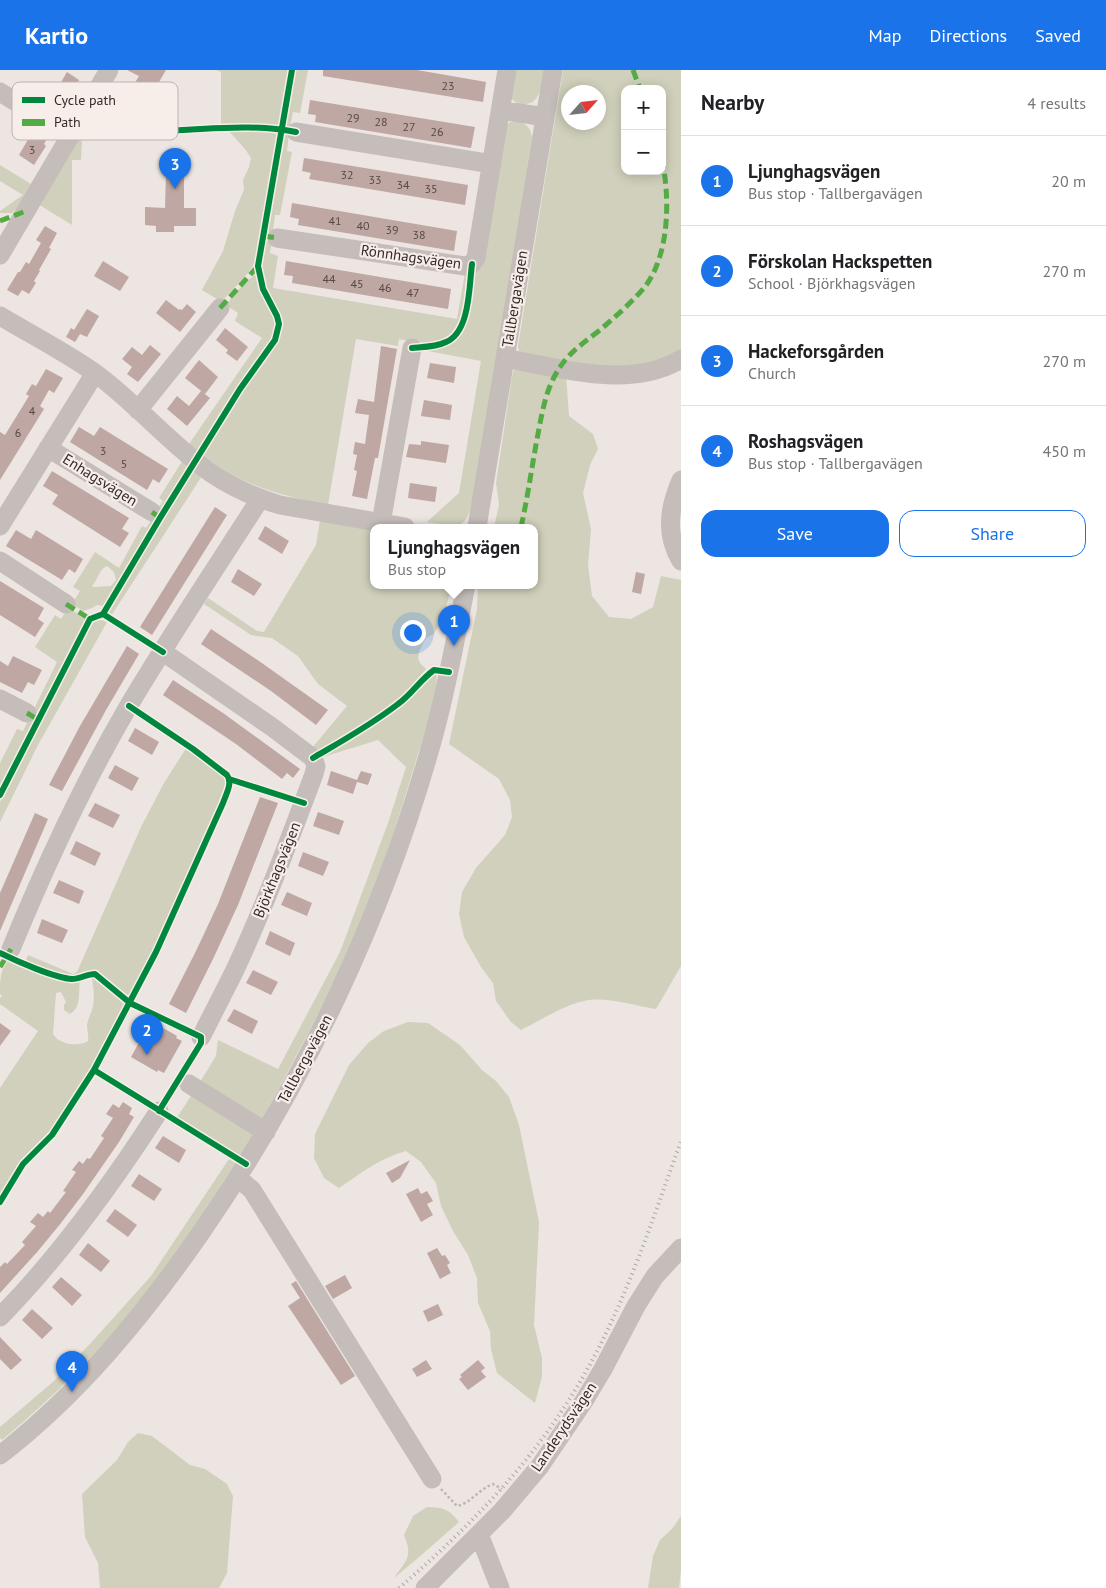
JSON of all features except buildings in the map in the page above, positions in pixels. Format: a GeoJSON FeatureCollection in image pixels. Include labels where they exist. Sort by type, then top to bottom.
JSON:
{"type":"FeatureCollection","features":[{"type":"Feature","properties":{"kind":"street"},"geometry":{"type":"LineString","coordinates":[[102,82],[109,70]]}},
{"type":"Feature","properties":{"kind":"street","name":"Rönnhagsvägen"},"geometry":{"type":"LineString","coordinates":[[278,238],[468,266],[472,264],[476,258],[507,70]]}},
{"type":"Feature","properties":{"kind":"street","name":"Tallbergavägen"},"geometry":{"type":"LineString","coordinates":[[477,524],[553,70]]}},
{"type":"Feature","properties":{"kind":"street"},"geometry":{"type":"LineString","coordinates":[[0,92],[12,99]]}},
{"type":"Feature","properties":{"kind":"street"},"geometry":{"type":"LineString","coordinates":[[501,110],[545,117]]}},
{"type":"Feature","properties":{"kind":"street"},"geometry":{"type":"LineString","coordinates":[[296,132],[492,164]]}},
{"type":"Feature","properties":{"kind":"street"},"geometry":{"type":"LineString","coordinates":[[0,255],[69,140]]}},
{"type":"Feature","properties":{"kind":"street"},"geometry":{"type":"LineString","coordinates":[[138,410],[220,308]]}},
{"type":"Feature","properties":{"kind":"street"},"geometry":{"type":"LineString","coordinates":[[0,316],[95,373],[196,461],[212,473],[260,499],[280,505],[387,524]]}},
{"type":"Feature","properties":{"kind":"street"},"geometry":{"type":"LineString","coordinates":[[381,523],[412,348]]}},
{"type":"Feature","properties":{"kind":"street"},"geometry":{"type":"LineString","coordinates":[[505,358],[566,369],[611,374],[647,372],[661,369],[681,359]]}},
{"type":"Feature","properties":{"kind":"street","name":"Enhagsvägen"},"geometry":{"type":"LineString","coordinates":[[0,526],[95,373]]}},
{"type":"Feature","properties":{"kind":"street","name":"Enhagsvägen"},"geometry":{"type":"LineString","coordinates":[[48,448],[152,512]]}},
{"type":"Feature","properties":{"kind":"street"},"geometry":{"type":"LineString","coordinates":[[681,480],[673,500],[670,520],[672,544],[681,561]]}},
{"type":"Feature","properties":{"kind":"street"},"geometry":{"type":"LineString","coordinates":[[12,949],[34,893],[80,796],[129,706],[260,499]]}},
{"type":"Feature","properties":{"kind":"street"},"geometry":{"type":"LineString","coordinates":[[0,561],[66,604]]}},
{"type":"Feature","properties":{"kind":"street","name":"Tallbergavägen"},"geometry":{"type":"LineString","coordinates":[[0,1454],[72,1392],[136,1320],[180,1263],[238,1178],[266,1132],[314,1043],[364,937],[405,829],[433,737],[449,672],[465,589]]}},
{"type":"Feature","properties":{"kind":"street","name":"Björkhagsvägen"},"geometry":{"type":"LineString","coordinates":[[163,652],[286,737],[313,758],[316,766],[295,826],[264,903],[234,972],[201,1037]]}},
{"type":"Feature","properties":{"kind":"street"},"geometry":{"type":"LineString","coordinates":[[0,700],[27,713]]}},
{"type":"Feature","properties":{"kind":"street"},"geometry":{"type":"LineString","coordinates":[[189,1084],[266,1132]]}},
{"type":"Feature","properties":{"kind":"street"},"geometry":{"type":"LineString","coordinates":[[0,1317],[55,1256],[95,1206],[159,1111]]}},
{"type":"Feature","properties":{"kind":"street"},"geometry":{"type":"LineString","coordinates":[[238,1178],[252,1190],[432,1479]]}},
{"type":"Feature","properties":{"kind":"street","name":"Landerydsvägen"},"geometry":{"type":"LineString","coordinates":[[425,1588],[513,1499],[540,1466],[603,1369],[654,1276],[681,1248]]}},
{"type":"Feature","properties":{"kind":"street"},"geometry":{"type":"LineString","coordinates":[[479,1534],[500,1588]]}},
{"type":"Feature","properties":{"kind":"path"},"geometry":{"type":"LineString","coordinates":[[432,1479],[457,1506],[464,1504],[485,1487],[493,1484],[513,1499]]}},
{"type":"Feature","properties":{"kind":"green space"},"geometry":{"type":"Polygon","coordinates":[[[216,70],[289,70],[280,125],[221,125],[221,72],[216,70]]]}},
{"type":"Feature","properties":{"kind":"green space"},"geometry":{"type":"Polygon","coordinates":[[[295,70],[308,70],[300,113],[293,112],[290,126],[286,127],[285,125],[295,70]]]}},
{"type":"Feature","properties":{"kind":"green space"},"geometry":{"type":"Polygon","coordinates":[[[512,70],[544,70],[540,92],[534,101],[520,104],[510,97],[512,70]]]}},
{"type":"Feature","properties":{"kind":"green space"},"geometry":{"type":"Polygon","coordinates":[[[563,70],[681,70],[681,353],[662,362],[623,369],[524,355],[519,351],[518,346],[563,70]]]}},
{"type":"Feature","properties":{"kind":"green space"},"geometry":{"type":"Polygon","coordinates":[[[515,121],[527,126],[532,138],[472,503],[467,518],[460,524],[427,522],[459,493],[481,361],[428,351],[428,349],[447,345],[461,332],[465,323],[474,274],[478,270],[502,130],[510,122],[515,121]]]}},
{"type":"Feature","properties":{"kind":"green space"},"geometry":{"type":"Polygon","coordinates":[[[228,130],[276,131],[278,133],[257,258],[250,270],[222,302],[202,290],[223,251],[235,211],[244,190],[243,180],[251,158],[228,130]]]}},
{"type":"Feature","properties":{"kind":"green space"},"geometry":{"type":"Polygon","coordinates":[[[285,133],[289,134],[287,151],[292,152],[280,215],[275,215],[273,230],[269,233],[268,231],[285,133]]]}},
{"type":"Feature","properties":{"kind":"green space"},"geometry":{"type":"Polygon","coordinates":[[[77,140],[81,140],[81,160],[72,160],[72,225],[38,204],[77,140]]]}},
{"type":"Feature","properties":{"kind":"green space"},"geometry":{"type":"Polygon","coordinates":[[[0,165],[31,184],[12,213],[0,213],[0,211],[23,195],[0,181],[0,165]]]}},
{"type":"Feature","properties":{"kind":"green space"},"geometry":{"type":"Polygon","coordinates":[[[272,240],[270,253],[278,256],[273,288],[457,319],[465,273],[468,274],[461,318],[451,336],[442,341],[430,343],[399,339],[398,346],[356,339],[328,505],[278,493],[247,482],[218,466],[203,455],[248,382],[277,342],[280,331],[279,314],[264,284],[261,271],[265,243],[272,240]]]}},
{"type":"Feature","properties":{"kind":"green space"},"geometry":{"type":"Polygon","coordinates":[[[255,274],[274,317],[275,331],[226,403],[198,452],[189,444],[262,338],[235,321],[238,313],[226,305],[236,292],[255,274]]]}},
{"type":"Feature","properties":{"kind":"green space"},"geometry":{"type":"Polygon","coordinates":[[[514,369],[566,375],[569,416],[593,434],[598,449],[590,465],[583,493],[591,529],[588,565],[592,596],[609,617],[631,619],[653,607],[661,576],[681,580],[681,966],[656,1009],[611,1001],[584,1001],[560,1009],[521,1030],[511,1022],[496,1001],[493,983],[481,967],[464,937],[459,914],[462,892],[476,868],[505,835],[512,817],[510,800],[499,779],[449,744],[477,609],[478,589],[538,589],[538,524],[495,524],[499,505],[496,483],[514,369]]]}},
{"type":"Feature","properties":{"kind":"green space"},"geometry":{"type":"Polygon","coordinates":[[[183,460],[189,466],[160,514],[156,512],[163,501],[159,498],[183,460]]]}},
{"type":"Feature","properties":{"kind":"green space"},"geometry":{"type":"Polygon","coordinates":[[[194,470],[202,476],[111,616],[107,613],[194,470]]]}},
{"type":"Feature","properties":{"kind":"green space"},"geometry":{"type":"Polygon","coordinates":[[[154,516],[157,518],[105,606],[97,605],[83,611],[72,604],[80,591],[73,587],[95,552],[119,568],[142,526],[146,528],[154,516]],[[107,566],[104,567],[92,586],[111,586],[116,580],[114,572],[107,566]]]}},
{"type":"Feature","properties":{"kind":"green space"},"geometry":{"type":"Polygon","coordinates":[[[320,520],[370,528],[370,589],[451,589],[443,618],[434,634],[426,638],[419,652],[418,658],[420,663],[426,669],[399,700],[355,731],[318,752],[312,748],[347,706],[318,684],[298,656],[272,638],[251,635],[204,604],[208,598],[257,631],[264,632],[316,545],[320,520]]]}},
{"type":"Feature","properties":{"kind":"green space"},"geometry":{"type":"Polygon","coordinates":[[[68,608],[85,618],[86,622],[38,715],[32,713],[57,662],[35,647],[55,615],[61,619],[68,608]]]}},
{"type":"Feature","properties":{"kind":"green space"},"geometry":{"type":"Polygon","coordinates":[[[98,619],[107,622],[38,745],[0,822],[0,802],[74,655],[92,622],[98,619]]]}},
{"type":"Feature","properties":{"kind":"green space"},"geometry":{"type":"Polygon","coordinates":[[[436,673],[437,681],[434,703],[404,800],[367,905],[325,1000],[262,1120],[200,1082],[216,1056],[218,1040],[278,1069],[340,952],[388,823],[406,767],[378,740],[323,757],[323,755],[354,738],[383,718],[402,704],[426,679],[436,673]]]}},
{"type":"Feature","properties":{"kind":"green space"},"geometry":{"type":"Polygon","coordinates":[[[30,717],[35,720],[0,790],[0,763],[17,729],[23,731],[30,717]]]}},
{"type":"Feature","properties":{"kind":"green space"},"geometry":{"type":"Polygon","coordinates":[[[187,747],[226,778],[227,784],[182,890],[132,994],[126,995],[98,973],[69,976],[25,962],[28,955],[73,974],[77,972],[141,827],[164,783],[187,747]]]}},
{"type":"Feature","properties":{"kind":"green space"},"geometry":{"type":"Polygon","coordinates":[[[10,960],[62,980],[80,980],[78,1003],[70,1014],[64,1010],[66,1002],[61,992],[56,993],[53,1034],[62,1042],[78,1044],[88,1041],[87,1025],[94,999],[92,977],[112,989],[126,1006],[72,1101],[47,1137],[26,1157],[0,1197],[0,1088],[38,1031],[0,1004],[2,996],[0,994],[1,975],[4,967],[10,960]]]}},
{"type":"Feature","properties":{"kind":"green space"},"geometry":{"type":"Polygon","coordinates":[[[408,1022],[428,1023],[460,1045],[482,1070],[496,1081],[509,1097],[519,1125],[539,1222],[534,1325],[542,1358],[542,1376],[535,1403],[497,1373],[491,1349],[490,1331],[478,1303],[477,1278],[468,1255],[453,1231],[441,1206],[436,1183],[421,1162],[406,1151],[371,1166],[339,1188],[324,1178],[314,1158],[315,1134],[349,1065],[368,1043],[384,1031],[408,1022]]]}},
{"type":"Feature","properties":{"kind":"green space"},"geometry":{"type":"Polygon","coordinates":[[[191,1096],[255,1133],[240,1156],[233,1154],[176,1119],[191,1096]]]}},
{"type":"Feature","properties":{"kind":"green space"},"geometry":{"type":"Polygon","coordinates":[[[229,1159],[235,1163],[224,1181],[176,1253],[137,1305],[73,1376],[2,1440],[0,1438],[0,1427],[54,1381],[151,1276],[229,1159]]]}},
{"type":"Feature","properties":{"kind":"green space"},"geometry":{"type":"Polygon","coordinates":[[[138,1433],[152,1436],[190,1465],[205,1469],[227,1484],[233,1496],[227,1573],[219,1588],[100,1588],[98,1563],[85,1537],[82,1494],[117,1460],[128,1442],[138,1433]]]}},
{"type":"Feature","properties":{"kind":"green space"},"geometry":{"type":"Polygon","coordinates":[[[427,1507],[445,1510],[452,1514],[459,1522],[394,1578],[407,1558],[408,1548],[404,1535],[413,1516],[427,1507]]]}},
{"type":"Feature","properties":{"kind":"green space"},"geometry":{"type":"Polygon","coordinates":[[[681,1516],[679,1588],[648,1588],[653,1556],[660,1540],[672,1529],[681,1516]]]}},
{"type":"Feature","properties":{"kind":"railway"},"geometry":{"type":"LineString","coordinates":[[399,1588],[453,1539],[503,1487],[569,1400],[602,1341],[628,1285],[681,1141]]}},
{"type":"Feature","properties":{"kind":"marked path"},"geometry":{"type":"LineString","coordinates":[[633,70],[639,85]]}},
{"type":"Feature","properties":{"kind":"marked path"},"geometry":{"type":"LineString","coordinates":[[522,524],[543,410],[555,376],[565,360],[634,299],[653,275],[659,259],[666,226],[665,175]]}},
{"type":"Feature","properties":{"kind":"marked path"},"geometry":{"type":"LineString","coordinates":[[0,221],[26,211]]}},
{"type":"Feature","properties":{"kind":"marked path"},"geometry":{"type":"LineString","coordinates":[[264,236],[277,238]]}},
{"type":"Feature","properties":{"kind":"marked path"},"geometry":{"type":"LineString","coordinates":[[220,308],[258,266]]}},
{"type":"Feature","properties":{"kind":"marked path"},"geometry":{"type":"LineString","coordinates":[[152,512],[160,518]]}},
{"type":"Feature","properties":{"kind":"marked path"},"geometry":{"type":"LineString","coordinates":[[66,604],[90,619]]}},
{"type":"Feature","properties":{"kind":"marked path"},"geometry":{"type":"LineString","coordinates":[[27,713],[39,720]]}},
{"type":"Feature","properties":{"kind":"marked path"},"geometry":{"type":"LineString","coordinates":[[0,967],[11,949]]}},
{"type":"Feature","properties":{"kind":"cycle path"},"geometry":{"type":"LineString","coordinates":[[0,795],[90,619],[103,614],[240,389],[275,340],[279,324],[277,316],[263,289],[258,266],[292,70]]}},
{"type":"Feature","properties":{"kind":"cycle path"},"geometry":{"type":"LineString","coordinates":[[178,130],[249,128],[296,132]]}},
{"type":"Feature","properties":{"kind":"cycle path"},"geometry":{"type":"LineString","coordinates":[[412,348],[442,344],[454,337],[460,329],[467,308],[472,264]]}},
{"type":"Feature","properties":{"kind":"cycle path"},"geometry":{"type":"LineString","coordinates":[[103,614],[163,652]]}},
{"type":"Feature","properties":{"kind":"cycle path"},"geometry":{"type":"LineString","coordinates":[[313,758],[388,712],[434,670],[449,672]]}},
{"type":"Feature","properties":{"kind":"cycle path"},"geometry":{"type":"LineString","coordinates":[[0,1202],[23,1164],[52,1135],[94,1070],[156,952],[228,789],[229,778],[227,775],[193,749],[129,706]]}},
{"type":"Feature","properties":{"kind":"cycle path"},"geometry":{"type":"LineString","coordinates":[[229,779],[304,803]]}},
{"type":"Feature","properties":{"kind":"cycle path"},"geometry":{"type":"LineString","coordinates":[[0,953],[36,969],[65,978],[75,979],[95,974],[130,1003],[201,1037],[201,1043],[159,1111]]}},
{"type":"Feature","properties":{"kind":"cycle path"},"geometry":{"type":"LineString","coordinates":[[94,1070],[246,1164]]}},
{"type":"Feature","properties":{"kind":"place","name":"Hackeforsgården"},"geometry":{"type":"Point","coordinates":[175,189]}},
{"type":"Feature","properties":{"kind":"place","name":"Ljunghagsvägen"},"geometry":{"type":"Point","coordinates":[454,646]}},
{"type":"Feature","properties":{"kind":"place","name":"Förskolan Hackspetten"},"geometry":{"type":"Point","coordinates":[147,1055]}},
{"type":"Feature","properties":{"kind":"place","name":"Roshagsvägen"},"geometry":{"type":"Point","coordinates":[72,1392]}}]}
